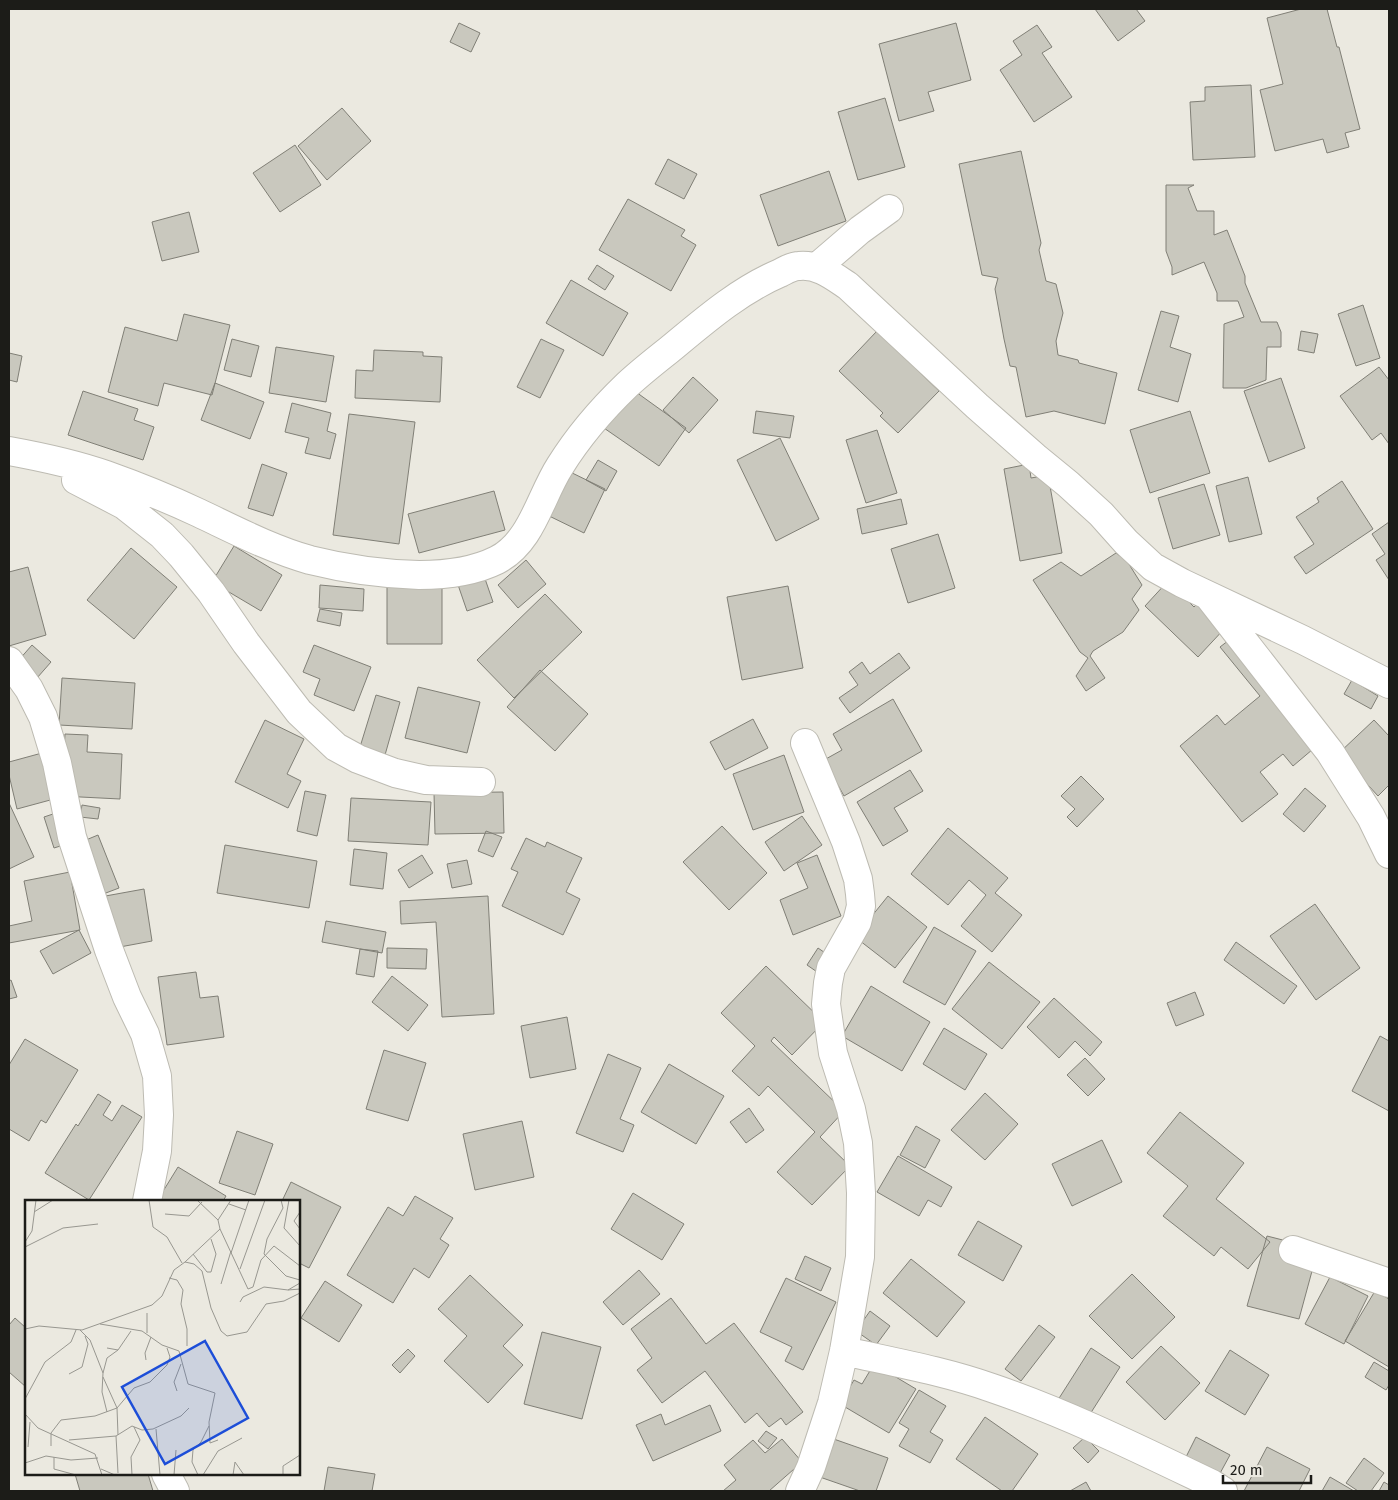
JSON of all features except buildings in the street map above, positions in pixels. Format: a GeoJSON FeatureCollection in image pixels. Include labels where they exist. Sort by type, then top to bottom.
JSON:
{"type":"FeatureCollection","features":[{"type":"Feature","properties":{"kind":"street"},"geometry":{"type":"LineString","coordinates":[[817,267],[860,230],[889,209]]}},
{"type":"Feature","properties":{"kind":"street"},"geometry":{"type":"LineString","coordinates":[[9,451],[37,456],[105,475],[196,511],[267,545],[308,559],[354,570],[398,574],[439,575],[475,568],[496,561],[510,553],[522,539],[559,467],[586,430],[627,385],[692,330],[748,288],[795,266],[817,267],[848,286],[951,383],[1101,514],[1126,542],[1153,567],[1389,684]]}},
{"type":"Feature","properties":{"kind":"street"},"geometry":{"type":"LineString","coordinates":[[37,456],[76,481],[124,505],[162,535],[181,554],[211,592],[246,643],[299,712],[336,747],[358,759],[395,772],[426,780],[481,782]]}},
{"type":"Feature","properties":{"kind":"street"},"geometry":{"type":"LineString","coordinates":[[1207,594],[1330,752],[1366,809],[1389,854]]}},
{"type":"Feature","properties":{"kind":"street"},"geometry":{"type":"LineString","coordinates":[[9,661],[29,689],[43,717],[57,763],[72,837],[108,950],[127,997],[145,1034],[157,1076],[159,1115],[157,1151],[147,1200]]}},
{"type":"Feature","properties":{"kind":"street"},"geometry":{"type":"LineString","coordinates":[[800,1491],[811,1467],[832,1403],[844,1351],[860,1257],[861,1193],[858,1142],[851,1109],[833,1053],[826,1004],[832,968],[857,922],[861,906],[858,879],[846,842],[805,743]]}},
{"type":"Feature","properties":{"kind":"street"},"geometry":{"type":"LineString","coordinates":[[1293,1250],[1389,1283]]}},
{"type":"Feature","properties":{"kind":"street"},"geometry":{"type":"LineString","coordinates":[[844,1351],[919,1367],[992,1388],[1136,1448],[1212,1484],[1222,1491]]}},
{"type":"Feature","properties":{"kind":"street"},"geometry":{"type":"LineString","coordinates":[[167,1475],[175,1491]]}}]}
